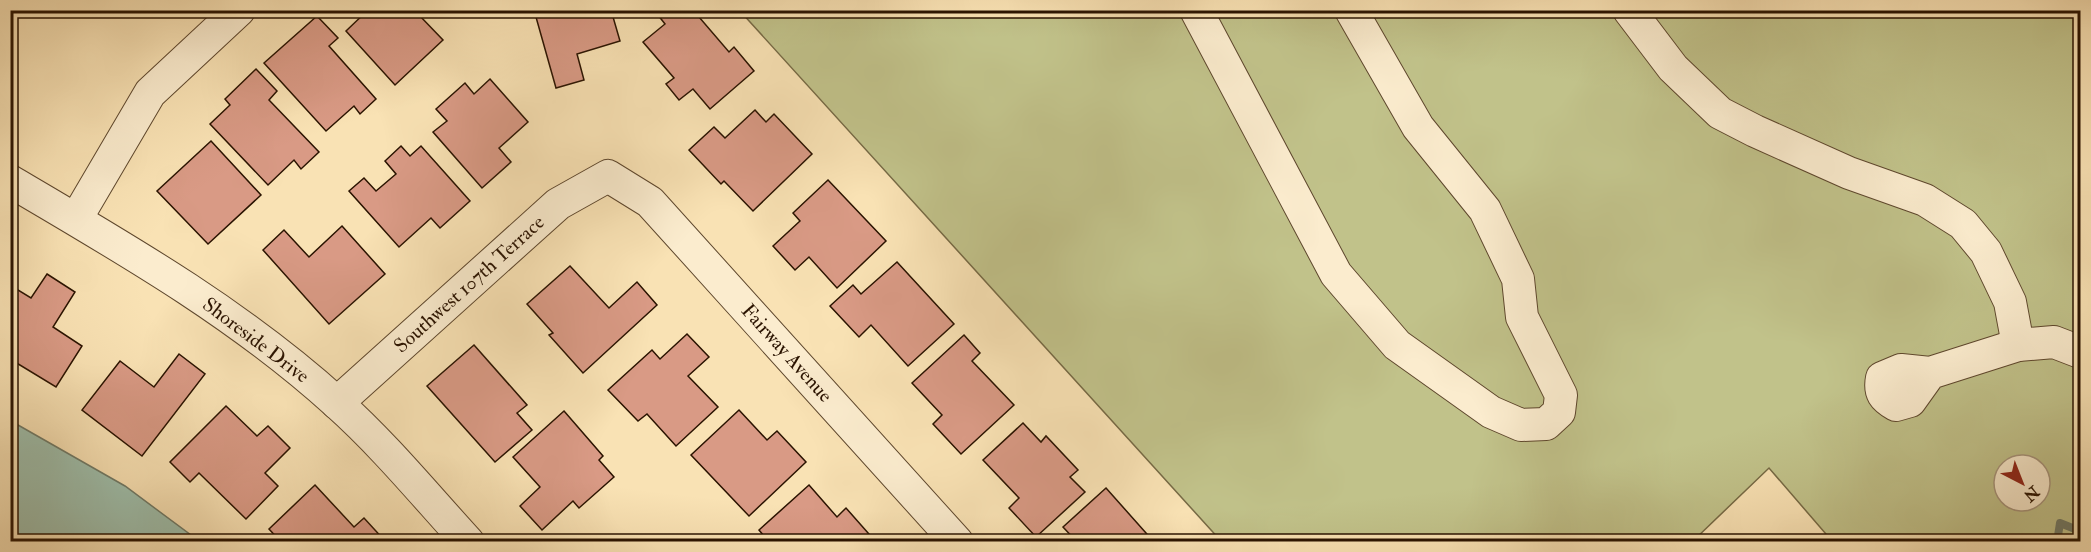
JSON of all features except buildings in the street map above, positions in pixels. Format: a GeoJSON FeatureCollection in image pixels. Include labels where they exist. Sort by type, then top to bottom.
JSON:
{"type":"FeatureCollection","features":[{"type":"Feature","properties":{"kind":"street"},"geometry":{"type":"LineString","coordinates":[[76,219],[150,93],[239,10]]}},
{"type":"Feature","properties":{"kind":"street"},"geometry":{"type":"LineString","coordinates":[[1196,10],[1336,274],[1397,345],[1472,399],[1491,412],[1521,425],[1546,424],[1559,412],[1561,395],[1522,317],[1518,279],[1509,259],[1485,210],[1418,127],[1351,10]]}},
{"type":"Feature","properties":{"kind":"street"},"geometry":{"type":"LineString","coordinates":[[1629,10],[1672,68],[1720,113],[1849,173],[1925,200],[1963,224],[1986,252],[2010,302],[2018,345]]}},
{"type":"Feature","properties":{"kind":"street","name":"Southwest 107th Terrace"},"geometry":{"type":"LineString","coordinates":[[337,403],[558,204],[608,176]]}},
{"type":"Feature","properties":{"kind":"street","name":"Fairway Avenue"},"geometry":{"type":"LineString","coordinates":[[608,176],[650,202],[957,542]]}},
{"type":"Feature","properties":{"kind":"street","name":"Shoreside Drive"},"geometry":{"type":"LineString","coordinates":[[10,181],[76,219],[197,295],[274,350],[337,403],[382,448],[468,542]]}},
{"type":"Feature","properties":{"kind":"street"},"geometry":{"type":"LineString","coordinates":[[1930,374],[2018,345],[2054,342],[2080,352]]}},
{"type":"Feature","properties":{"kind":"green space"},"geometry":{"type":"Polygon","coordinates":[[[740,11],[2080,11],[2080,541],[1832,541],[1769,468],[1693,541],[1221,541],[740,11]]]}},
{"type":"Feature","properties":{"kind":"shaded area"},"geometry":{"type":"Polygon","coordinates":[[[11,421],[125,486],[199,541],[11,541],[11,421]]]}},
{"type":"Feature","properties":{"kind":"waterway"},"geometry":{"type":"LineString","coordinates":[[2057,542],[2060,523],[2080,531]]}}]}
